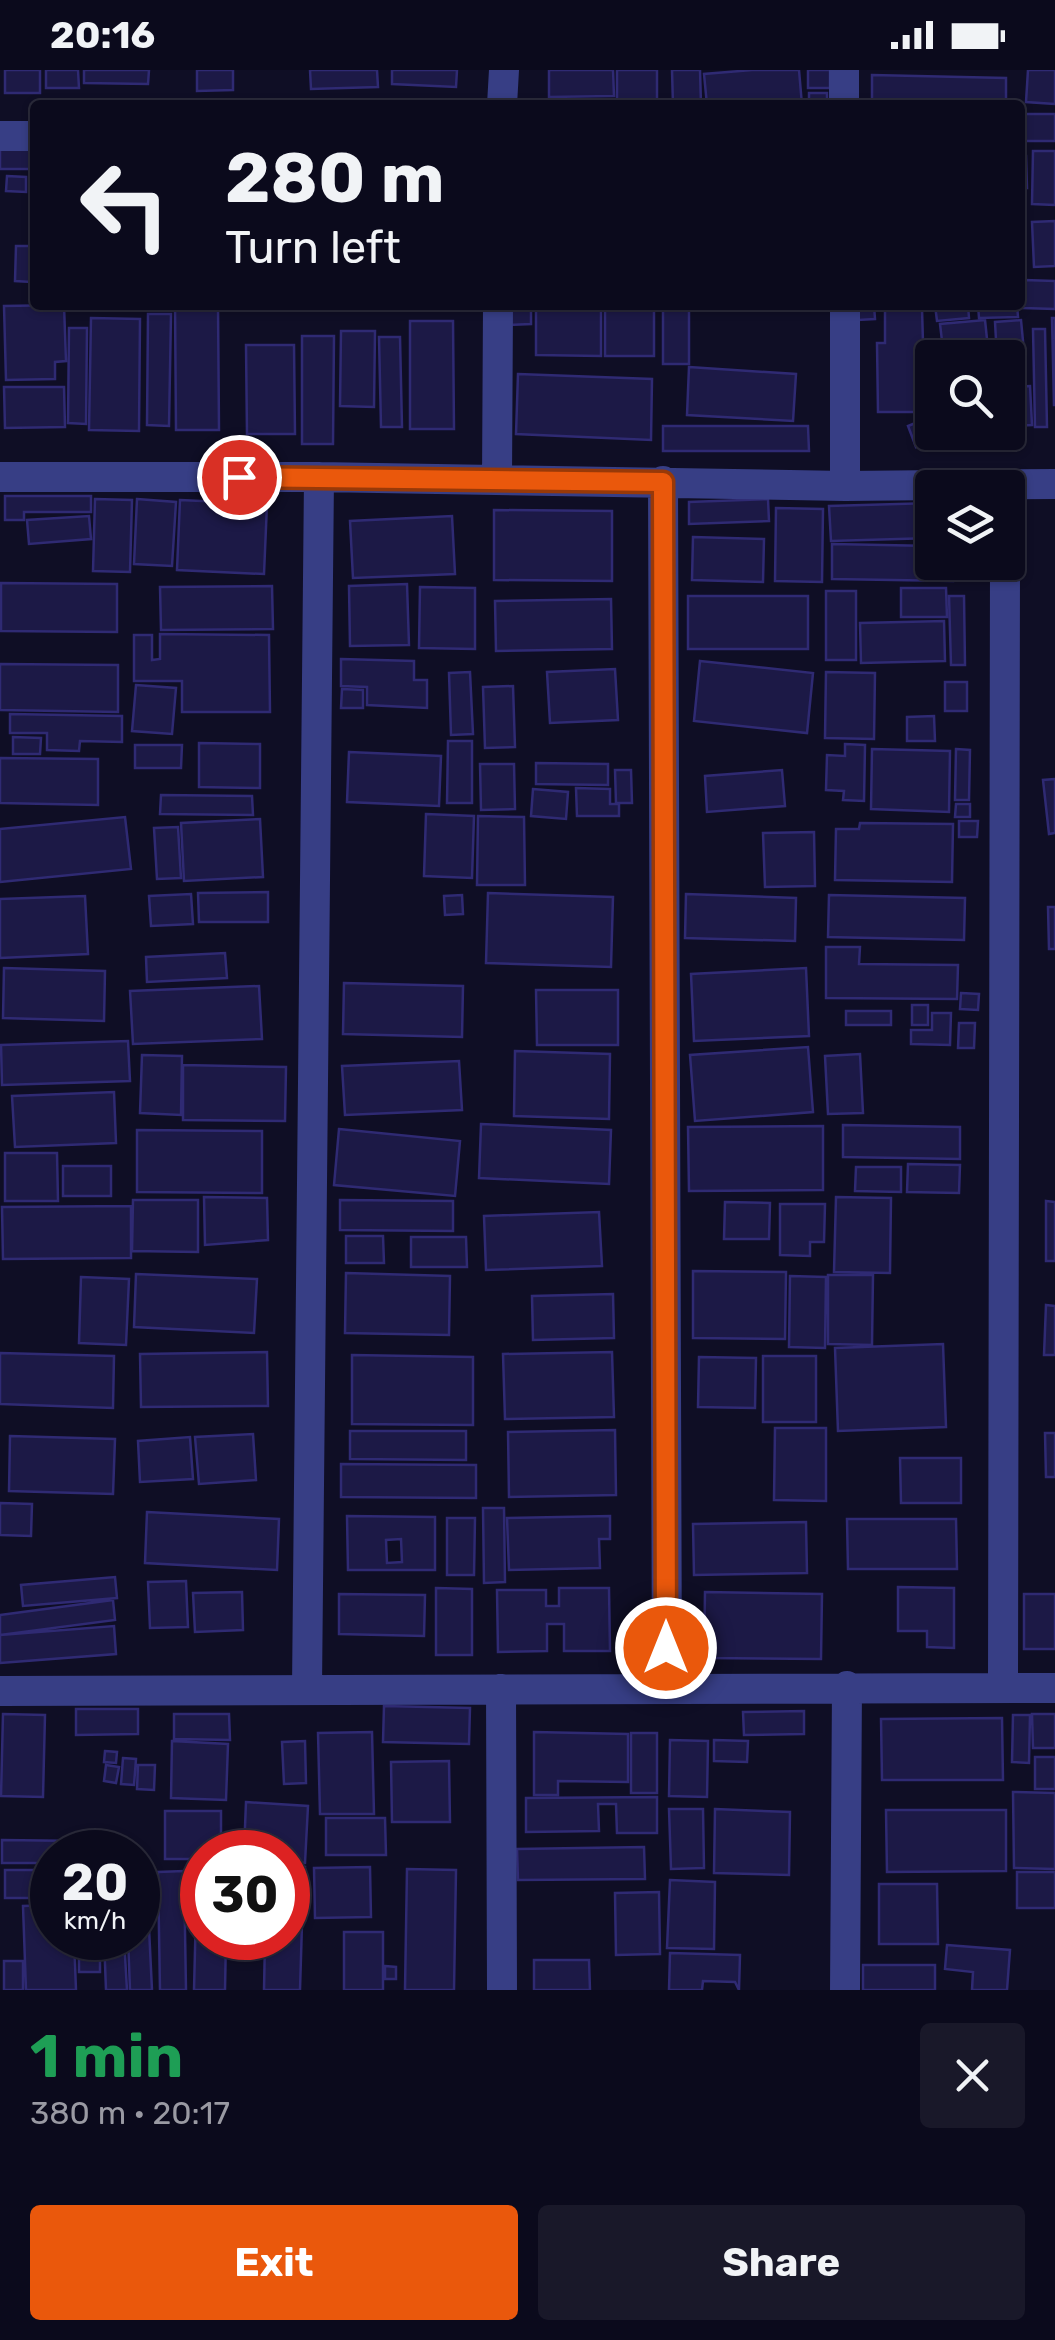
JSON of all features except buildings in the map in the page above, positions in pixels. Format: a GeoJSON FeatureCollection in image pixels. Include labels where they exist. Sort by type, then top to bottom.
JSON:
{"type":"FeatureCollection","features":[{"type":"Feature","properties":{"kind":"street"},"geometry":{"type":"LineString","coordinates":[[502,100],[504,70]]}},
{"type":"Feature","properties":{"kind":"street"},"geometry":{"type":"LineString","coordinates":[[844,70],[844,100]]}},
{"type":"Feature","properties":{"kind":"street"},"geometry":{"type":"LineString","coordinates":[[0,136],[30,136]]}},
{"type":"Feature","properties":{"kind":"street"},"geometry":{"type":"LineString","coordinates":[[497,479],[498,310]]}},
{"type":"Feature","properties":{"kind":"street"},"geometry":{"type":"LineString","coordinates":[[845,310],[845,486]]}},
{"type":"Feature","properties":{"kind":"street"},"geometry":{"type":"LineString","coordinates":[[0,477],[319,477],[915,486]]}},
{"type":"Feature","properties":{"kind":"street"},"geometry":{"type":"LineString","coordinates":[[306,1688],[319,477]]}},
{"type":"Feature","properties":{"kind":"street"},"geometry":{"type":"LineString","coordinates":[[663,482],[666,1687]]}},
{"type":"Feature","properties":{"kind":"street"},"geometry":{"type":"LineString","coordinates":[[1025,486],[1055,484]]}},
{"type":"Feature","properties":{"kind":"street"},"geometry":{"type":"LineString","coordinates":[[1004,1686],[1005,580]]}},
{"type":"Feature","properties":{"kind":"street"},"geometry":{"type":"LineString","coordinates":[[845,1990],[847,1686]]}},
{"type":"Feature","properties":{"kind":"street"},"geometry":{"type":"LineString","coordinates":[[0,1692],[1055,1688]]}},
{"type":"Feature","properties":{"kind":"street"},"geometry":{"type":"LineString","coordinates":[[500,1689],[502,1990]]}},
{"type":"Feature","properties":{"kind":"route"},"geometry":{"type":"LineString","coordinates":[[239,477],[663,482],[666,1648]]}}]}
